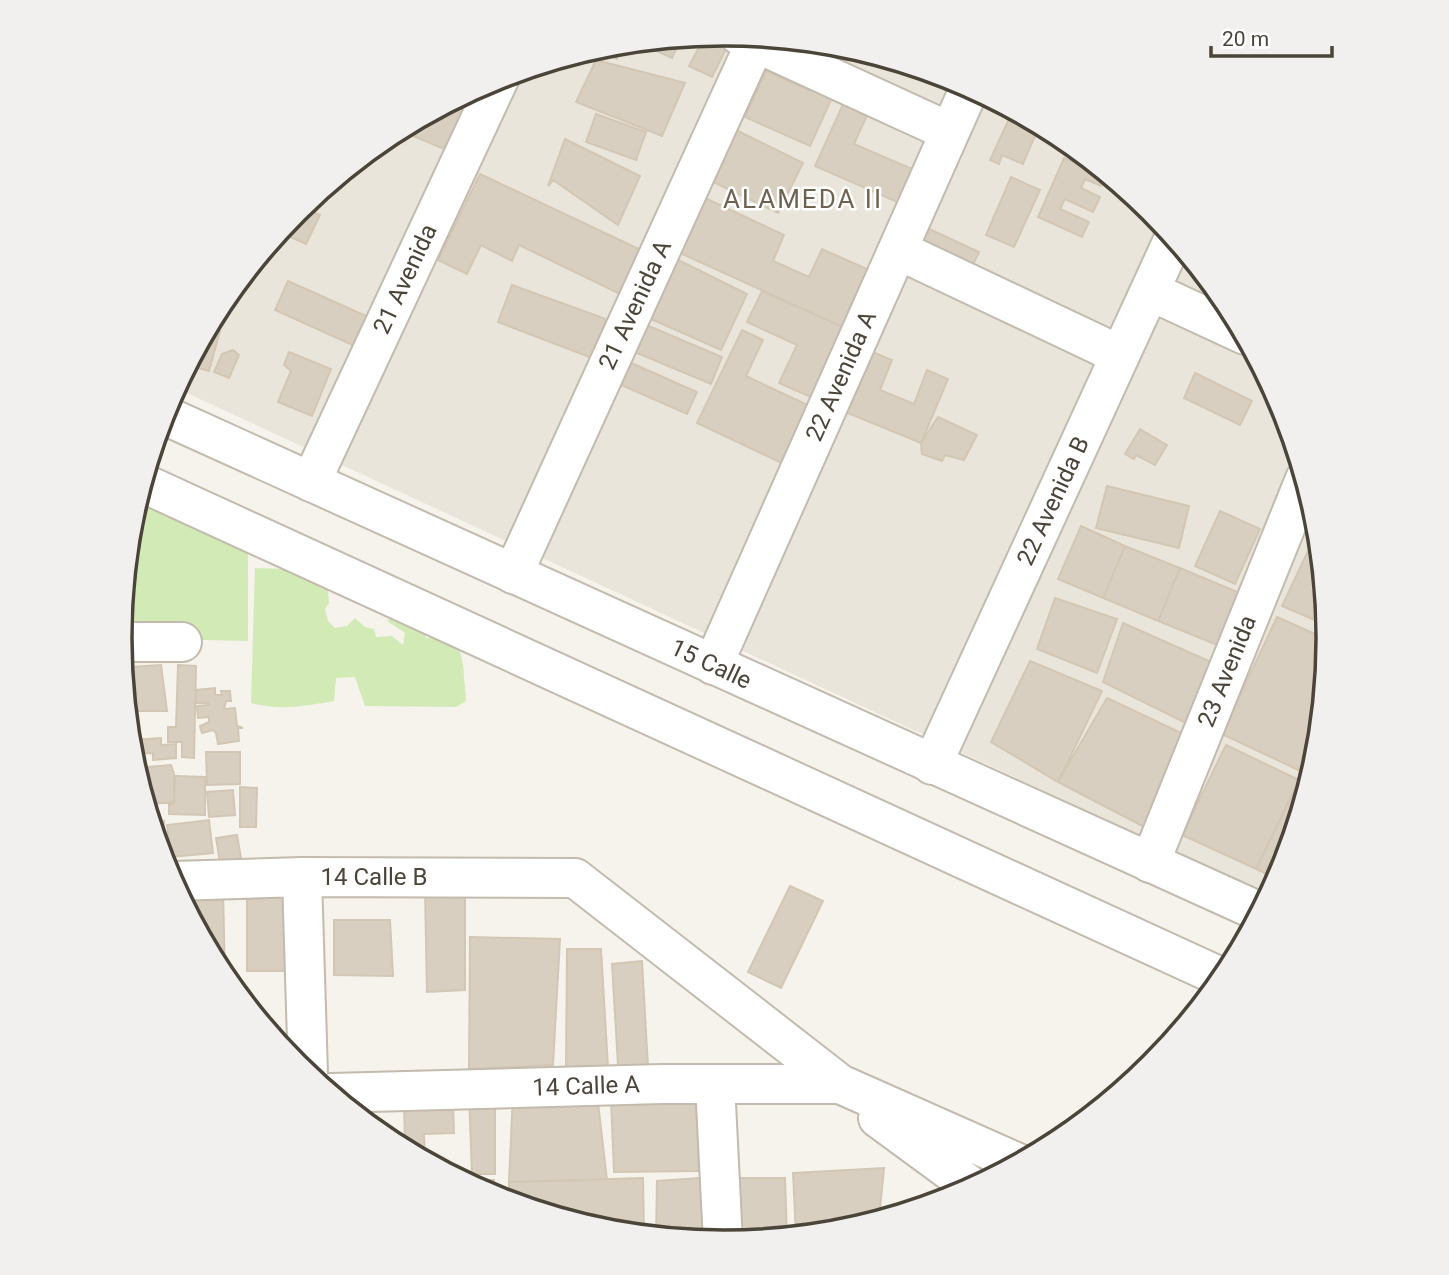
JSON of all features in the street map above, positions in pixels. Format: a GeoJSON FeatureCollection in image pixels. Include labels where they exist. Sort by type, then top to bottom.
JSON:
{"type":"FeatureCollection","features":[{"type":"Feature","properties":{"kind":"street","name":"21 Avenida A"},"geometry":{"type":"LineString","coordinates":[[513,574],[747,47]]}},
{"type":"Feature","properties":{"kind":"street"},"geometry":{"type":"LineString","coordinates":[[772,48],[950,132]]}},
{"type":"Feature","properties":{"kind":"street","name":"21 Avenida"},"geometry":{"type":"LineString","coordinates":[[311,482],[492,94]]}},
{"type":"Feature","properties":{"kind":"street","name":"22 Avenida A"},"geometry":{"type":"LineString","coordinates":[[713,665],[965,98]]}},
{"type":"Feature","properties":{"kind":"street","name":"22 Avenida B"},"geometry":{"type":"LineString","coordinates":[[932,765],[1170,247]]}},
{"type":"Feature","properties":{"kind":"street"},"geometry":{"type":"LineString","coordinates":[[898,250],[1120,355]]}},
{"type":"Feature","properties":{"kind":"street"},"geometry":{"type":"LineString","coordinates":[[1150,290],[1228,327]]}},
{"type":"Feature","properties":{"kind":"street","name":"15 Calle"},"geometry":{"type":"LineString","coordinates":[[175,420],[1250,908]]}},
{"type":"Feature","properties":{"kind":"street"},"geometry":{"type":"LineString","coordinates":[[152,487],[1212,973]]}},
{"type":"Feature","properties":{"kind":"street","name":"23 Avenida"},"geometry":{"type":"LineString","coordinates":[[1150,863],[1299,495]]}},
{"type":"Feature","properties":{"kind":"street"},"geometry":{"type":"LineString","coordinates":[[132,642],[182,642]]}},
{"type":"Feature","properties":{"kind":"street"},"geometry":{"type":"LineString","coordinates":[[302,877],[307,1057]]}},
{"type":"Feature","properties":{"kind":"street","name":"14 Calle B"},"geometry":{"type":"LineString","coordinates":[[186,881],[302,877],[575,878]]}},
{"type":"Feature","properties":{"kind":"street","name":"14 Calle A"},"geometry":{"type":"LineString","coordinates":[[575,878],[840,1084],[1006,1158]]}},
{"type":"Feature","properties":{"kind":"street"},"geometry":{"type":"LineString","coordinates":[[715,1084],[722,1230]]}},
{"type":"Feature","properties":{"kind":"street","name":"14 Calle A"},"geometry":{"type":"LineString","coordinates":[[346,1093],[715,1084],[840,1084]]}},
{"type":"Feature","properties":{"kind":"street"},"geometry":{"type":"LineString","coordinates":[[840,1084],[886,1124],[961,1179]]}},
{"type":"Feature","properties":{"kind":"shaded area"},"geometry":{"type":"Polygon","coordinates":[[[686,47],[763,47],[840,57],[878,66],[915,77],[986,107],[1021,125],[1085,168],[1115,192],[1170,247],[1217,309],[1237,342],[1271,411],[1285,447],[1305,522],[1311,560],[1315,599],[1315,676],[1305,753],[1296,791],[1285,828],[1259,890],[186,393],[194,376],[212,341],[255,277],[279,247],[334,192],[396,145],[428,125],[534,77],[609,57],[647,51],[686,47]]]}},
{"type":"Feature","properties":{"kind":"green space"},"geometry":{"type":"Polygon","coordinates":[[[151,495],[248,531],[248,641],[132,638],[138,560],[151,495]]]}},
{"type":"Feature","properties":{"kind":"green space"},"geometry":{"type":"Polygon","coordinates":[[[255,568],[294,570],[318,582],[328,590],[329,603],[325,609],[328,621],[335,628],[347,626],[355,618],[365,627],[374,629],[376,637],[392,636],[403,645],[405,633],[387,621],[399,612],[423,625],[426,638],[456,636],[463,664],[466,701],[456,707],[365,706],[355,677],[336,678],[334,701],[282,707],[251,703],[255,568]]]}},
{"type":"Feature","properties":{"kind":"building"},"geometry":{"type":"Polygon","coordinates":[[[699,47],[727,47],[712,77],[689,66],[699,47]]]}},
{"type":"Feature","properties":{"kind":"building"},"geometry":{"type":"Polygon","coordinates":[[[677,48],[672,58],[655,50],[677,48]]]}},
{"type":"Feature","properties":{"kind":"building"},"geometry":{"type":"Polygon","coordinates":[[[596,60],[685,83],[662,136],[576,102],[596,60]]]}},
{"type":"Feature","properties":{"kind":"building"},"geometry":{"type":"Polygon","coordinates":[[[766,71],[809,90],[815,77],[837,87],[810,146],[745,117],[766,71]]]}},
{"type":"Feature","properties":{"kind":"building"},"geometry":{"type":"Polygon","coordinates":[[[845,100],[869,111],[854,144],[919,172],[904,205],[815,166],[845,100]]]}},
{"type":"Feature","properties":{"kind":"building"},"geometry":{"type":"Polygon","coordinates":[[[472,103],[451,152],[412,135],[472,103]]]}},
{"type":"Feature","properties":{"kind":"building"},"geometry":{"type":"Polygon","coordinates":[[[596,114],[646,132],[636,160],[586,142],[596,114]]]}},
{"type":"Feature","properties":{"kind":"building"},"geometry":{"type":"Polygon","coordinates":[[[1009,119],[1036,134],[1023,164],[1002,155],[999,164],[990,160],[1009,119]]]}},
{"type":"Feature","properties":{"kind":"building"},"geometry":{"type":"Polygon","coordinates":[[[734,129],[803,163],[778,213],[709,180],[734,129]]]}},
{"type":"Feature","properties":{"kind":"building"},"geometry":{"type":"Polygon","coordinates":[[[565,139],[640,176],[618,225],[553,180],[548,186],[565,139]]]}},
{"type":"Feature","properties":{"kind":"building"},"geometry":{"type":"Polygon","coordinates":[[[1064,158],[1082,166],[1103,182],[1101,186],[1085,179],[1081,188],[1100,197],[1093,212],[1065,199],[1060,209],[1089,222],[1082,237],[1038,217],[1064,158]]]}},
{"type":"Feature","properties":{"kind":"building"},"geometry":{"type":"Polygon","coordinates":[[[480,174],[643,251],[622,295],[519,245],[512,261],[481,245],[467,274],[438,260],[480,174]]]}},
{"type":"Feature","properties":{"kind":"building"},"geometry":{"type":"Polygon","coordinates":[[[1011,177],[1040,190],[1014,247],[986,235],[1011,177]]]}},
{"type":"Feature","properties":{"kind":"building"},"geometry":{"type":"Polygon","coordinates":[[[705,198],[784,235],[773,261],[809,277],[822,249],[880,275],[854,332],[680,253],[705,198]]]}},
{"type":"Feature","properties":{"kind":"building"},"geometry":{"type":"Polygon","coordinates":[[[313,212],[320,215],[306,244],[289,236],[313,212]]]}},
{"type":"Feature","properties":{"kind":"building"},"geometry":{"type":"Polygon","coordinates":[[[925,227],[979,252],[969,273],[916,247],[925,227]]]}},
{"type":"Feature","properties":{"kind":"building"},"geometry":{"type":"Polygon","coordinates":[[[672,257],[747,294],[721,350],[644,316],[672,257]]]}},
{"type":"Feature","properties":{"kind":"building"},"geometry":{"type":"Polygon","coordinates":[[[288,281],[384,324],[370,353],[275,310],[288,281]]]}},
{"type":"Feature","properties":{"kind":"building"},"geometry":{"type":"Polygon","coordinates":[[[512,285],[606,319],[592,358],[498,322],[512,285]]]}},
{"type":"Feature","properties":{"kind":"building"},"geometry":{"type":"Polygon","coordinates":[[[762,291],[854,332],[822,402],[779,383],[797,345],[747,322],[762,291]]]}},
{"type":"Feature","properties":{"kind":"building"},"geometry":{"type":"Polygon","coordinates":[[[644,324],[722,357],[711,384],[632,351],[644,324]]]}},
{"type":"Feature","properties":{"kind":"building"},"geometry":{"type":"Polygon","coordinates":[[[742,330],[763,340],[746,376],[818,410],[790,467],[697,423],[742,330]]]}},
{"type":"Feature","properties":{"kind":"building"},"geometry":{"type":"Polygon","coordinates":[[[219,331],[220,331],[209,371],[198,368],[219,331]]]}},
{"type":"Feature","properties":{"kind":"building"},"geometry":{"type":"Polygon","coordinates":[[[233,350],[239,355],[229,378],[214,372],[222,354],[233,350]]]}},
{"type":"Feature","properties":{"kind":"building"},"geometry":{"type":"Polygon","coordinates":[[[870,351],[892,360],[880,390],[914,404],[927,370],[948,379],[921,443],[845,412],[870,351]]]}},
{"type":"Feature","properties":{"kind":"building"},"geometry":{"type":"Polygon","coordinates":[[[289,352],[331,369],[312,416],[278,402],[291,371],[284,365],[289,352]]]}},
{"type":"Feature","properties":{"kind":"building"},"geometry":{"type":"Polygon","coordinates":[[[629,362],[697,392],[687,414],[619,384],[629,362]]]}},
{"type":"Feature","properties":{"kind":"building"},"geometry":{"type":"Polygon","coordinates":[[[1195,373],[1252,401],[1240,425],[1184,398],[1195,373]]]}},
{"type":"Feature","properties":{"kind":"building"},"geometry":{"type":"Polygon","coordinates":[[[938,417],[977,435],[964,460],[945,455],[942,461],[922,454],[921,443],[938,417]]]}},
{"type":"Feature","properties":{"kind":"building"},"geometry":{"type":"Polygon","coordinates":[[[1140,429],[1167,445],[1155,465],[1136,455],[1134,459],[1125,454],[1140,429]]]}},
{"type":"Feature","properties":{"kind":"building"},"geometry":{"type":"Polygon","coordinates":[[[1107,486],[1189,506],[1179,548],[1096,528],[1107,486]]]}},
{"type":"Feature","properties":{"kind":"building"},"geometry":{"type":"Polygon","coordinates":[[[1220,511],[1260,529],[1235,584],[1195,566],[1220,511]]]}},
{"type":"Feature","properties":{"kind":"building"},"geometry":{"type":"Polygon","coordinates":[[[1081,526],[1125,546],[1103,598],[1058,579],[1081,526]]]}},
{"type":"Feature","properties":{"kind":"building"},"geometry":{"type":"Polygon","coordinates":[[[1125,546],[1180,568],[1158,621],[1103,598],[1125,546]]]}},
{"type":"Feature","properties":{"kind":"building"},"geometry":{"type":"Polygon","coordinates":[[[1309,549],[1316,621],[1282,606],[1309,549]]]}},
{"type":"Feature","properties":{"kind":"building"},"geometry":{"type":"Polygon","coordinates":[[[1180,568],[1249,597],[1227,649],[1158,621],[1180,568]]]}},
{"type":"Feature","properties":{"kind":"building"},"geometry":{"type":"Polygon","coordinates":[[[1055,598],[1117,619],[1097,673],[1037,649],[1055,598]]]}},
{"type":"Feature","properties":{"kind":"building"},"geometry":{"type":"Polygon","coordinates":[[[1277,617],[1316,634],[1311,715],[1301,771],[1222,734],[1277,617]]]}},
{"type":"Feature","properties":{"kind":"building"},"geometry":{"type":"Polygon","coordinates":[[[1123,623],[1227,669],[1198,729],[1103,682],[1123,623]]]}},
{"type":"Feature","properties":{"kind":"building"},"geometry":{"type":"Polygon","coordinates":[[[1030,661],[1102,691],[1058,782],[991,742],[1030,661]]]}},
{"type":"Feature","properties":{"kind":"building"},"geometry":{"type":"Polygon","coordinates":[[[161,665],[167,711],[138,711],[134,667],[161,665]]]}},
{"type":"Feature","properties":{"kind":"building"},"geometry":{"type":"Polygon","coordinates":[[[178,665],[196,666],[194,758],[182,757],[182,742],[168,742],[168,727],[176,727],[178,665]]]}},
{"type":"Feature","properties":{"kind":"building"},"geometry":{"type":"Polygon","coordinates":[[[215,688],[215,695],[222,695],[221,691],[230,691],[231,701],[226,701],[224,709],[235,708],[237,726],[243,728],[238,728],[239,741],[218,744],[213,730],[202,733],[200,726],[209,722],[209,717],[198,718],[197,706],[209,705],[196,703],[196,690],[215,688]]]}},
{"type":"Feature","properties":{"kind":"building"},"geometry":{"type":"Polygon","coordinates":[[[1107,698],[1196,740],[1156,833],[1058,782],[1107,698]]]}},
{"type":"Feature","properties":{"kind":"building"},"geometry":{"type":"Polygon","coordinates":[[[161,738],[161,745],[176,744],[176,758],[153,760],[153,753],[144,753],[142,739],[161,738]]]}},
{"type":"Feature","properties":{"kind":"building"},"geometry":{"type":"Polygon","coordinates":[[[1226,745],[1299,780],[1256,869],[1182,835],[1226,745]]]}},
{"type":"Feature","properties":{"kind":"building"},"geometry":{"type":"Polygon","coordinates":[[[206,752],[240,752],[240,784],[207,785],[206,752]]]}},
{"type":"Feature","properties":{"kind":"building"},"geometry":{"type":"Polygon","coordinates":[[[171,765],[174,774],[174,802],[157,803],[147,767],[171,765]]]}},
{"type":"Feature","properties":{"kind":"building"},"geometry":{"type":"Polygon","coordinates":[[[175,776],[205,777],[205,815],[169,814],[169,804],[174,804],[175,776]]]}},
{"type":"Feature","properties":{"kind":"building"},"geometry":{"type":"Polygon","coordinates":[[[1298,782],[1285,828],[1266,874],[1256,869],[1298,782]]]}},
{"type":"Feature","properties":{"kind":"building"},"geometry":{"type":"Polygon","coordinates":[[[240,787],[257,788],[256,827],[240,827],[240,787]]]}},
{"type":"Feature","properties":{"kind":"building"},"geometry":{"type":"Polygon","coordinates":[[[233,790],[235,815],[209,817],[207,792],[233,790]]]}},
{"type":"Feature","properties":{"kind":"building"},"geometry":{"type":"Polygon","coordinates":[[[209,820],[213,853],[175,857],[167,825],[209,820]]]}},
{"type":"Feature","properties":{"kind":"building"},"geometry":{"type":"Polygon","coordinates":[[[237,835],[242,864],[221,868],[216,838],[237,835]]]}},
{"type":"Feature","properties":{"kind":"building"},"geometry":{"type":"Polygon","coordinates":[[[247,886],[295,886],[295,971],[247,971],[247,886]]]}},
{"type":"Feature","properties":{"kind":"building"},"geometry":{"type":"Polygon","coordinates":[[[790,886],[823,901],[781,988],[748,972],[790,886]]]}},
{"type":"Feature","properties":{"kind":"building"},"geometry":{"type":"Polygon","coordinates":[[[190,890],[223,890],[224,954],[212,933],[190,890]]]}},
{"type":"Feature","properties":{"kind":"building"},"geometry":{"type":"Polygon","coordinates":[[[465,890],[465,990],[427,992],[425,891],[465,890]]]}},
{"type":"Feature","properties":{"kind":"building"},"geometry":{"type":"Polygon","coordinates":[[[334,920],[390,920],[393,976],[334,975],[334,920]]]}},
{"type":"Feature","properties":{"kind":"building"},"geometry":{"type":"Polygon","coordinates":[[[470,937],[560,939],[553,1065],[469,1069],[470,937]]]}},
{"type":"Feature","properties":{"kind":"building"},"geometry":{"type":"Polygon","coordinates":[[[567,949],[601,949],[608,1068],[566,1068],[567,949]]]}},
{"type":"Feature","properties":{"kind":"building"},"geometry":{"type":"Polygon","coordinates":[[[642,961],[648,1067],[618,1065],[612,964],[642,961]]]}},
{"type":"Feature","properties":{"kind":"building"},"geometry":{"type":"Polygon","coordinates":[[[495,1094],[495,1174],[472,1172],[469,1095],[495,1094]]]}},
{"type":"Feature","properties":{"kind":"building"},"geometry":{"type":"Polygon","coordinates":[[[513,1094],[597,1094],[607,1180],[509,1182],[513,1094]]]}},
{"type":"Feature","properties":{"kind":"building"},"geometry":{"type":"Polygon","coordinates":[[[696,1097],[699,1171],[614,1172],[611,1099],[696,1097]]]}},
{"type":"Feature","properties":{"kind":"building"},"geometry":{"type":"Polygon","coordinates":[[[453,1103],[454,1133],[424,1134],[425,1148],[405,1135],[404,1105],[453,1103]]]}},
{"type":"Feature","properties":{"kind":"building"},"geometry":{"type":"Polygon","coordinates":[[[884,1168],[880,1208],[796,1225],[793,1173],[884,1168]]]}},
{"type":"Feature","properties":{"kind":"building"},"geometry":{"type":"Polygon","coordinates":[[[713,1177],[711,1229],[656,1225],[657,1181],[713,1177]]]}},
{"type":"Feature","properties":{"kind":"building"},"geometry":{"type":"Polygon","coordinates":[[[643,1178],[644,1223],[609,1218],[534,1198],[509,1188],[509,1182],[643,1178]]]}},
{"type":"Feature","properties":{"kind":"building"},"geometry":{"type":"Polygon","coordinates":[[[728,1178],[785,1178],[787,1226],[730,1230],[728,1178]]]}},
{"type":"Feature","properties":{"kind":"district","name":"ALAMEDA II"},"geometry":{"type":"Point","coordinates":[803,199]}}]}
